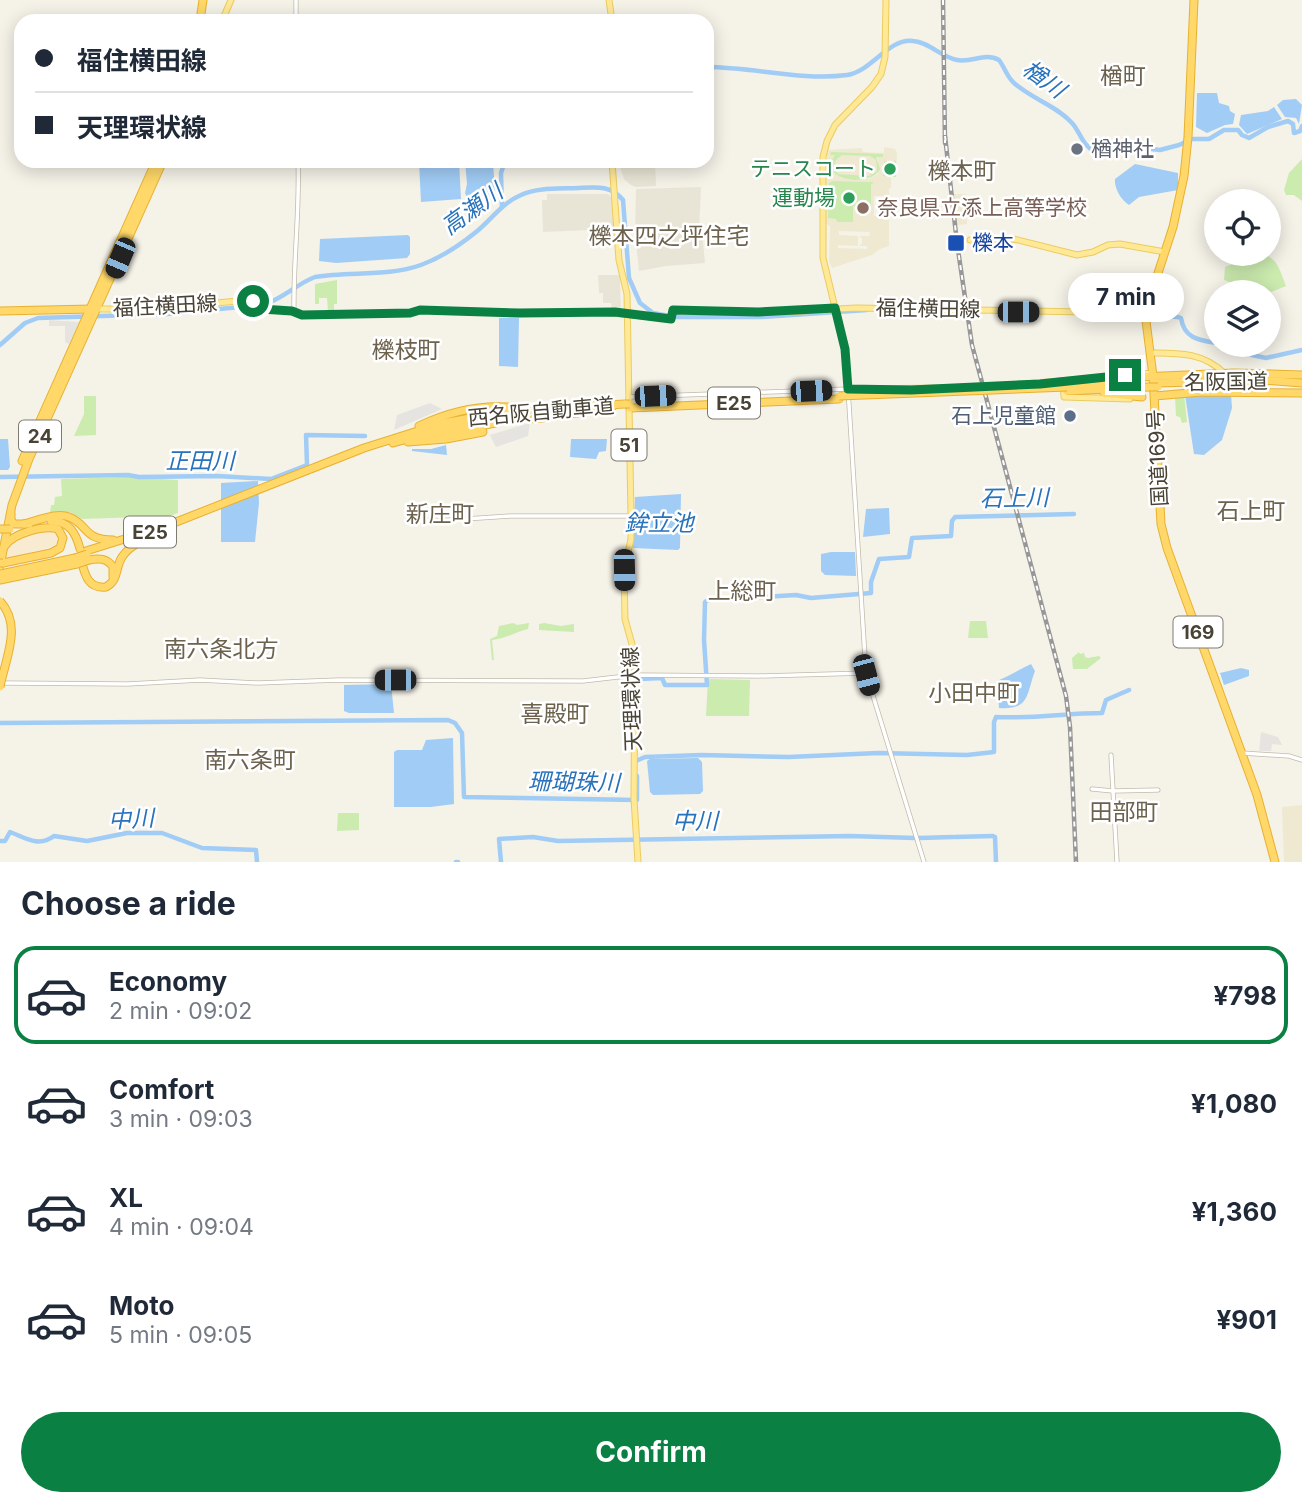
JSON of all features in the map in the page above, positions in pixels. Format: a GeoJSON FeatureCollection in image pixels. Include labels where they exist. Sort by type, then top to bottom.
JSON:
{"type":"FeatureCollection","features":[{"type":"Feature","properties":{"kind":"highway","name":"国道169号"},"geometry":{"type":"LineString","coordinates":[[1194,0],[1187,151],[1178,204],[1145,313],[1155,396],[1164,536],[1262,811],[1275,862]]}},
{"type":"Feature","properties":{"kind":"highway","name":"24"},"geometry":{"type":"LineString","coordinates":[[1,570],[6,525],[18,485],[153,168]]}},
{"type":"Feature","properties":{"kind":"highway","name":"24"},"geometry":{"type":"LineString","coordinates":[[0,542],[22,463],[160,168]]}},
{"type":"Feature","properties":{"kind":"highway"},"geometry":{"type":"LineString","coordinates":[[0,311],[91,313]]}},
{"type":"Feature","properties":{"kind":"highway"},"geometry":{"type":"LineString","coordinates":[[1153,382],[1176,376],[1225,374],[1300,384]]}},
{"type":"Feature","properties":{"kind":"highway","name":"名阪国道"},"geometry":{"type":"LineString","coordinates":[[1153,382],[1245,380],[1300,384]]}},
{"type":"Feature","properties":{"kind":"highway","name":"西名阪自動車道"},"geometry":{"type":"LineString","coordinates":[[268,489],[399,435],[477,413],[628,404],[1067,389],[1153,382]]}},
{"type":"Feature","properties":{"kind":"highway"},"geometry":{"type":"LineString","coordinates":[[1155,396],[1300,384]]}},
{"type":"Feature","properties":{"kind":"highway"},"geometry":{"type":"LineString","coordinates":[[1067,389],[1142,397]]}},
{"type":"Feature","properties":{"kind":"highway"},"geometry":{"type":"LineString","coordinates":[[448,409],[487,404],[530,408]]}},
{"type":"Feature","properties":{"kind":"highway","name":"西名阪自動車道"},"geometry":{"type":"LineString","coordinates":[[1,570],[81,556],[168,527],[393,443],[462,422],[522,414],[612,408],[628,404]]}},
{"type":"Feature","properties":{"kind":"highway"},"geometry":{"type":"LineString","coordinates":[[534,419],[612,408]]}},
{"type":"Feature","properties":{"kind":"highway","name":"E25"},"geometry":{"type":"LineString","coordinates":[[393,443],[522,414]]}},
{"type":"Feature","properties":{"kind":"highway","name":"E25"},"geometry":{"type":"LineString","coordinates":[[393,443],[498,422],[509,417]]}},
{"type":"Feature","properties":{"kind":"highway"},"geometry":{"type":"LineString","coordinates":[[393,443],[483,432]]}},
{"type":"Feature","properties":{"kind":"highway"},"geometry":{"type":"LineString","coordinates":[[321,465],[387,435]]}},
{"type":"Feature","properties":{"kind":"highway"},"geometry":{"type":"LineString","coordinates":[[1,570],[51,553],[60,548],[63,538],[58,529],[31,527],[16,524],[11,520],[18,485]]}},
{"type":"Feature","properties":{"kind":"highway"},"geometry":{"type":"LineString","coordinates":[[1,570],[8,541],[31,527],[66,516],[92,536],[107,540],[168,527]]}},
{"type":"Feature","properties":{"kind":"highway"},"geometry":{"type":"LineString","coordinates":[[4,530],[52,524],[65,526],[74,536],[89,582],[97,587],[106,587],[114,582],[120,561],[128,550],[168,527]]}},
{"type":"Feature","properties":{"kind":"highway"},"geometry":{"type":"LineString","coordinates":[[0,601],[8,610],[12,627],[0,685]]}},
{"type":"Feature","properties":{"kind":"main road"},"geometry":{"type":"LineString","coordinates":[[886,0],[886,49],[876,82],[831,132],[823,157],[823,258],[845,349],[848,389],[1012,386],[1067,389]]}},
{"type":"Feature","properties":{"kind":"main road","name":"天理環状線"},"geometry":{"type":"LineString","coordinates":[[613,168],[619,260],[628,294],[631,539],[624,570],[625,619],[634,648],[634,800],[638,862]]}},
{"type":"Feature","properties":{"kind":"main road"},"geometry":{"type":"LineString","coordinates":[[970,240],[1014,239],[1077,254],[1088,254],[1119,244],[1165,252]]}},
{"type":"Feature","properties":{"kind":"main road","name":"福住横田線"},"geometry":{"type":"LineString","coordinates":[[91,313],[249,300],[258,308],[302,315],[410,313],[420,310],[672,315],[673,310],[1145,313]]}},
{"type":"Feature","properties":{"kind":"main road"},"geometry":{"type":"LineString","coordinates":[[1150,353],[1188,353],[1200,356],[1225,374]]}},
{"type":"Feature","properties":{"kind":"main road"},"geometry":{"type":"LineString","coordinates":[[1142,397],[1155,396]]}},
{"type":"Feature","properties":{"kind":"street"},"geometry":{"type":"LineString","coordinates":[[294,312],[293,285],[299,218],[298,168]]}},
{"type":"Feature","properties":{"kind":"street"},"geometry":{"type":"LineString","coordinates":[[628,404],[848,389],[866,673],[925,862]]}},
{"type":"Feature","properties":{"kind":"street"},"geometry":{"type":"LineString","coordinates":[[408,519],[435,521],[510,516],[631,516]]}},
{"type":"Feature","properties":{"kind":"street"},"geometry":{"type":"LineString","coordinates":[[0,685],[128,684],[200,680],[258,684],[350,680],[583,681],[635,675],[866,673]]}},
{"type":"Feature","properties":{"kind":"street"},"geometry":{"type":"LineString","coordinates":[[1242,753],[1290,756],[1302,760]]}},
{"type":"Feature","properties":{"kind":"street"},"geometry":{"type":"LineString","coordinates":[[1111,755],[1117,862]]}},
{"type":"Feature","properties":{"kind":"street"},"geometry":{"type":"LineString","coordinates":[[1092,789],[1158,790]]}},
{"type":"Feature","properties":{"kind":"shaded area","name":"奈良県立添上高等学校"},"geometry":{"type":"Polygon","coordinates":[[[884,147],[895,149],[897,153],[896,177],[891,177],[889,189],[889,246],[872,255],[832,268],[829,261],[830,226],[826,224],[827,150],[862,148],[863,152],[884,153],[884,147]],[[836,155],[831,168],[842,178],[869,179],[878,174],[876,157],[836,155]],[[833,181],[829,190],[837,221],[852,222],[853,206],[874,182],[833,181]],[[874,196],[874,216],[886,216],[887,196],[874,196]],[[839,231],[839,235],[858,236],[858,246],[838,245],[838,248],[867,249],[867,246],[859,246],[862,244],[862,238],[859,236],[869,236],[870,232],[839,231]]]}},
{"type":"Feature","properties":{"kind":"shaded area","name":"奈良県立添上高等学校"},"geometry":{"type":"Polygon","coordinates":[[[842,155],[870,156],[876,160],[877,171],[871,176],[838,174],[833,166],[842,155]]]}},
{"type":"Feature","properties":{"kind":"shaded area"},"geometry":{"type":"Polygon","coordinates":[[[620,168],[655,168],[656,186],[636,187],[624,179],[620,168]]]}},
{"type":"Feature","properties":{"kind":"shaded area"},"geometry":{"type":"Polygon","coordinates":[[[701,187],[699,231],[702,231],[705,263],[639,271],[635,232],[636,189],[701,187]]]}},
{"type":"Feature","properties":{"kind":"shaded area"},"geometry":{"type":"Polygon","coordinates":[[[547,194],[608,194],[612,198],[614,229],[543,232],[542,200],[547,200],[547,194]]]}},
{"type":"Feature","properties":{"kind":"shaded area"},"geometry":{"type":"Polygon","coordinates":[[[953,194],[966,194],[967,224],[957,225],[953,194]]]}},
{"type":"Feature","properties":{"kind":"shaded area"},"geometry":{"type":"Polygon","coordinates":[[[598,275],[621,275],[621,311],[612,311],[611,303],[603,303],[603,293],[599,293],[598,275]]]}},
{"type":"Feature","properties":{"kind":"shaded area"},"geometry":{"type":"Polygon","coordinates":[[[49,320],[79,322],[69,344],[65,342],[65,326],[49,326],[49,320]]]}},
{"type":"Feature","properties":{"kind":"shaded area"},"geometry":{"type":"Polygon","coordinates":[[[430,403],[442,409],[394,430],[397,415],[430,403]]]}},
{"type":"Feature","properties":{"kind":"shaded area"},"geometry":{"type":"Polygon","coordinates":[[[530,423],[528,436],[496,447],[490,435],[530,423]]]}},
{"type":"Feature","properties":{"kind":"shaded area"},"geometry":{"type":"Polygon","coordinates":[[[48,531],[58,535],[55,546],[4,559],[8,545],[29,535],[48,531]]]}},
{"type":"Feature","properties":{"kind":"shaded area"},"geometry":{"type":"Polygon","coordinates":[[[1261,732],[1278,737],[1282,745],[1272,744],[1271,751],[1259,751],[1261,732]]]}},
{"type":"Feature","properties":{"kind":"shaded area"},"geometry":{"type":"Polygon","coordinates":[[[1302,805],[1302,862],[1284,862],[1282,807],[1302,805]]]}},
{"type":"Feature","properties":{"kind":"green space"},"geometry":{"type":"Polygon","coordinates":[[[831,152],[883,154],[883,157],[876,157],[880,169],[875,175],[857,180],[839,176],[833,171],[831,164],[835,155],[830,155],[831,152]],[[842,155],[834,166],[838,174],[869,176],[877,171],[876,160],[870,156],[842,155]]]}},
{"type":"Feature","properties":{"kind":"green space"},"geometry":{"type":"Polygon","coordinates":[[[1302,159],[1302,201],[1294,195],[1286,195],[1284,190],[1289,173],[1302,159]]]}},
{"type":"Feature","properties":{"kind":"green space","name":"テニスコート"},"geometry":{"type":"Polygon","coordinates":[[[884,161],[896,161],[896,177],[883,176],[884,161]]]}},
{"type":"Feature","properties":{"kind":"green space","name":"運動場"},"geometry":{"type":"Polygon","coordinates":[[[874,182],[871,185],[871,207],[853,206],[853,222],[837,222],[836,219],[828,218],[829,183],[874,182]]]}},
{"type":"Feature","properties":{"kind":"green space"},"geometry":{"type":"Polygon","coordinates":[[[1277,266],[1286,286],[1281,288],[1281,280],[1224,280],[1225,267],[1277,266]]]}},
{"type":"Feature","properties":{"kind":"green space"},"geometry":{"type":"Polygon","coordinates":[[[337,280],[337,304],[334,304],[334,311],[328,311],[327,298],[319,298],[319,304],[315,304],[315,284],[337,280]]]}},
{"type":"Feature","properties":{"kind":"green space"},"geometry":{"type":"Polygon","coordinates":[[[1184,394],[1187,422],[1182,423],[1180,417],[1176,416],[1175,397],[1184,394]]]}},
{"type":"Feature","properties":{"kind":"green space"},"geometry":{"type":"Polygon","coordinates":[[[84,396],[96,396],[96,435],[74,436],[84,414],[84,396]]]}},
{"type":"Feature","properties":{"kind":"green space"},"geometry":{"type":"Polygon","coordinates":[[[129,477],[178,480],[178,513],[169,516],[82,519],[70,512],[50,513],[55,497],[62,496],[61,479],[129,477]]]}},
{"type":"Feature","properties":{"kind":"green space"},"geometry":{"type":"Polygon","coordinates":[[[970,621],[986,621],[988,638],[968,638],[970,621]]]}},
{"type":"Feature","properties":{"kind":"green space"},"geometry":{"type":"Polygon","coordinates":[[[529,623],[528,629],[492,640],[492,660],[490,639],[497,636],[499,626],[529,623]]]}},
{"type":"Feature","properties":{"kind":"green space"},"geometry":{"type":"Polygon","coordinates":[[[539,624],[561,626],[574,624],[574,632],[539,630],[539,624]]]}},
{"type":"Feature","properties":{"kind":"green space"},"geometry":{"type":"Polygon","coordinates":[[[1079,652],[1088,658],[1101,658],[1087,669],[1073,669],[1072,658],[1079,652]]]}},
{"type":"Feature","properties":{"kind":"green space"},"geometry":{"type":"Polygon","coordinates":[[[708,679],[750,680],[749,716],[706,716],[708,679]]]}},
{"type":"Feature","properties":{"kind":"green space"},"geometry":{"type":"Polygon","coordinates":[[[338,813],[359,813],[359,830],[337,831],[338,813]]]}},
{"type":"Feature","properties":{"kind":"water"},"geometry":{"type":"Polygon","coordinates":[[[1197,93],[1217,93],[1219,103],[1229,106],[1230,111],[1235,114],[1233,124],[1207,133],[1196,127],[1197,93]]]}},
{"type":"Feature","properties":{"kind":"water"},"geometry":{"type":"Polygon","coordinates":[[[1296,99],[1302,105],[1299,124],[1296,118],[1285,117],[1277,105],[1283,100],[1296,99]]]}},
{"type":"Feature","properties":{"kind":"water"},"geometry":{"type":"Polygon","coordinates":[[[1274,107],[1282,119],[1247,134],[1239,125],[1241,115],[1268,111],[1274,107]]]}},
{"type":"Feature","properties":{"kind":"water"},"geometry":{"type":"Polygon","coordinates":[[[1135,164],[1178,173],[1178,190],[1139,197],[1129,205],[1119,194],[1115,179],[1135,164]]]}},
{"type":"Feature","properties":{"kind":"water"},"geometry":{"type":"Polygon","coordinates":[[[419,168],[459,168],[461,199],[421,202],[419,168]]]}},
{"type":"Feature","properties":{"kind":"water"},"geometry":{"type":"Polygon","coordinates":[[[466,168],[493,168],[493,196],[467,197],[466,168]]]}},
{"type":"Feature","properties":{"kind":"water"},"geometry":{"type":"Polygon","coordinates":[[[408,235],[410,254],[407,258],[336,263],[319,261],[320,239],[408,235]]]}},
{"type":"Feature","properties":{"kind":"water"},"geometry":{"type":"Polygon","coordinates":[[[499,318],[519,318],[518,367],[499,366],[499,318]]]}},
{"type":"Feature","properties":{"kind":"water"},"geometry":{"type":"Polygon","coordinates":[[[1231,394],[1232,408],[1222,440],[1204,455],[1194,454],[1185,395],[1231,394]]]}},
{"type":"Feature","properties":{"kind":"water"},"geometry":{"type":"Polygon","coordinates":[[[0,439],[8,439],[8,470],[0,470],[0,439]]]}},
{"type":"Feature","properties":{"kind":"water"},"geometry":{"type":"Polygon","coordinates":[[[571,439],[607,439],[606,451],[599,452],[596,459],[570,457],[571,439]]]}},
{"type":"Feature","properties":{"kind":"water"},"geometry":{"type":"Polygon","coordinates":[[[446,445],[447,455],[412,451],[412,449],[431,449],[446,445]]]}},
{"type":"Feature","properties":{"kind":"water"},"geometry":{"type":"Polygon","coordinates":[[[258,481],[255,542],[221,542],[221,483],[258,481]]]}},
{"type":"Feature","properties":{"kind":"water","name":"鉾立池"},"geometry":{"type":"Polygon","coordinates":[[[681,494],[680,548],[633,548],[635,497],[681,494]]]}},
{"type":"Feature","properties":{"kind":"water"},"geometry":{"type":"Polygon","coordinates":[[[889,508],[890,534],[863,537],[866,509],[889,508]]]}},
{"type":"Feature","properties":{"kind":"water"},"geometry":{"type":"Polygon","coordinates":[[[855,552],[856,576],[825,575],[821,571],[821,554],[855,552]]]}},
{"type":"Feature","properties":{"kind":"water"},"geometry":{"type":"Polygon","coordinates":[[[1031,664],[1035,671],[1022,704],[999,708],[997,681],[1031,664]]]}},
{"type":"Feature","properties":{"kind":"water"},"geometry":{"type":"Polygon","coordinates":[[[1241,668],[1249,670],[1249,676],[1224,685],[1220,673],[1241,668]]]}},
{"type":"Feature","properties":{"kind":"water"},"geometry":{"type":"Polygon","coordinates":[[[391,684],[394,713],[344,711],[344,685],[391,684]]]}},
{"type":"Feature","properties":{"kind":"water"},"geometry":{"type":"Polygon","coordinates":[[[453,738],[454,804],[394,807],[394,752],[422,750],[426,740],[453,738]]]}},
{"type":"Feature","properties":{"kind":"water"},"geometry":{"type":"Polygon","coordinates":[[[698,758],[702,762],[703,791],[700,794],[653,795],[650,792],[647,761],[698,758]]]}},
{"type":"Feature","properties":{"kind":"waterway","name":"楢川"},"geometry":{"type":"LineString","coordinates":[[714,67],[812,76],[847,75],[856,73],[904,41],[924,44],[957,60],[994,58],[999,60],[1014,83],[1066,117],[1082,139],[1096,152],[1134,147],[1160,150],[1192,139],[1209,139],[1224,130],[1238,130],[1249,138],[1268,127],[1288,121],[1293,124],[1294,133],[1300,131],[1302,126]]}},
{"type":"Feature","properties":{"kind":"waterway","name":"楢川"},"geometry":{"type":"LineString","coordinates":[[502,207],[503,168]]}},
{"type":"Feature","properties":{"kind":"waterway","name":"高瀬川"},"geometry":{"type":"LineString","coordinates":[[0,345],[25,323],[38,318],[167,314],[262,305],[315,277],[408,269],[443,255],[457,246],[514,198],[528,192],[591,187],[613,192],[623,200],[629,278],[640,303],[653,313],[675,317],[762,317],[867,310]]}},
{"type":"Feature","properties":{"kind":"waterway","name":"高瀬川"},"geometry":{"type":"LineString","coordinates":[[1148,318],[1181,318],[1189,334],[1204,340]]}},
{"type":"Feature","properties":{"kind":"waterway","name":"高瀬川"},"geometry":{"type":"LineString","coordinates":[[1281,355],[1302,350]]}},
{"type":"Feature","properties":{"kind":"waterway","name":"高瀬川"},"geometry":{"type":"LineString","coordinates":[[1261,357],[1270,357]]}},
{"type":"Feature","properties":{"kind":"waterway","name":"正田川"},"geometry":{"type":"LineString","coordinates":[[0,477],[128,475],[271,479],[307,465],[306,435],[365,436]]}},
{"type":"Feature","properties":{"kind":"waterway","name":"石上川"},"geometry":{"type":"LineString","coordinates":[[637,684],[639,679],[662,678],[665,685],[707,685],[704,640],[705,602],[708,600],[796,595],[811,598],[871,593],[871,582],[879,559],[909,557],[912,538],[951,536],[952,521],[955,517],[1074,514]]}},
{"type":"Feature","properties":{"kind":"waterway","name":"珊瑚珠川"},"geometry":{"type":"LineString","coordinates":[[636,761],[645,757],[702,755],[789,757],[878,753],[967,755],[994,752],[996,717],[1102,713],[1106,700],[1129,690]]}},
{"type":"Feature","properties":{"kind":"waterway","name":"珊瑚珠川"},"geometry":{"type":"LineString","coordinates":[[0,723],[448,720],[455,723],[462,733],[464,797],[637,800],[637,776]]}},
{"type":"Feature","properties":{"kind":"waterway","name":"中川"},"geometry":{"type":"LineString","coordinates":[[0,841],[5,841],[10,832],[37,841],[54,836],[87,841],[127,833],[162,833],[202,848],[256,850],[257,862]]}},
{"type":"Feature","properties":{"kind":"waterway","name":"中川"},"geometry":{"type":"LineString","coordinates":[[501,862],[499,839],[533,837],[558,841],[850,836],[915,838]]}},
{"type":"Feature","properties":{"kind":"waterway","name":"中川"},"geometry":{"type":"LineString","coordinates":[[955,837],[993,836]]}},
{"type":"Feature","properties":{"kind":"waterway","name":"中川"},"geometry":{"type":"LineString","coordinates":[[919,838],[953,837]]}},
{"type":"Feature","properties":{"kind":"waterway","name":"中川"},"geometry":{"type":"LineString","coordinates":[[995,837],[996,862]]}},
{"type":"Feature","properties":{"kind":"railway"},"geometry":{"type":"LineString","coordinates":[[943,0],[945,143]]}},
{"type":"Feature","properties":{"kind":"railway"},"geometry":{"type":"LineString","coordinates":[[945,136],[972,345],[1066,696],[1070,727],[1076,862]]}},
{"type":"Feature","properties":{"kind":"place","name":"楢神社"},"geometry":{"type":"Point","coordinates":[1077,149]}},
{"type":"Feature","properties":{"kind":"place","name":"テニスコート"},"geometry":{"type":"Point","coordinates":[890,169]}},
{"type":"Feature","properties":{"kind":"place","name":"運動場"},"geometry":{"type":"Point","coordinates":[849,198]}},
{"type":"Feature","properties":{"kind":"place","name":"奈良県立添上高等学校"},"geometry":{"type":"Point","coordinates":[863,208]}},
{"type":"Feature","properties":{"kind":"place","name":"櫟本"},"geometry":{"type":"Point","coordinates":[956,243]}},
{"type":"Feature","properties":{"kind":"place","name":"石上児童館"},"geometry":{"type":"Point","coordinates":[1070,416]}},
{"type":"Feature","properties":{"kind":"district","name":"楢町"},"geometry":{"type":"Point","coordinates":[1123,76]}},
{"type":"Feature","properties":{"kind":"district","name":"櫟本町"},"geometry":{"type":"Point","coordinates":[962,171]}},
{"type":"Feature","properties":{"kind":"district","name":"櫟本四之坪住宅"},"geometry":{"type":"Point","coordinates":[669,236]}},
{"type":"Feature","properties":{"kind":"district","name":"櫟枝町"},"geometry":{"type":"Point","coordinates":[406,350]}},
{"type":"Feature","properties":{"kind":"district","name":"石上町"},"geometry":{"type":"Point","coordinates":[1251,511]}},
{"type":"Feature","properties":{"kind":"district","name":"新庄町"},"geometry":{"type":"Point","coordinates":[440,514]}},
{"type":"Feature","properties":{"kind":"district","name":"上総町"},"geometry":{"type":"Point","coordinates":[742,591]}},
{"type":"Feature","properties":{"kind":"district","name":"南六条北方"},"geometry":{"type":"Point","coordinates":[221,649]}},
{"type":"Feature","properties":{"kind":"district","name":"小田中町"},"geometry":{"type":"Point","coordinates":[974,693]}},
{"type":"Feature","properties":{"kind":"district","name":"喜殿町"},"geometry":{"type":"Point","coordinates":[555,714]}},
{"type":"Feature","properties":{"kind":"district","name":"南六条町"},"geometry":{"type":"Point","coordinates":[250,760]}},
{"type":"Feature","properties":{"kind":"district","name":"田部町"},"geometry":{"type":"Point","coordinates":[1124,812]}},
{"type":"Feature","properties":{"kind":"route"},"geometry":{"type":"LineString","coordinates":[[253,301],[261,309],[279,309],[302,315],[410,313],[420,310],[615,312],[671,319],[673,310],[758,312],[835,308],[845,349],[848,389],[911,390],[1040,384],[1125,375]]}}]}
